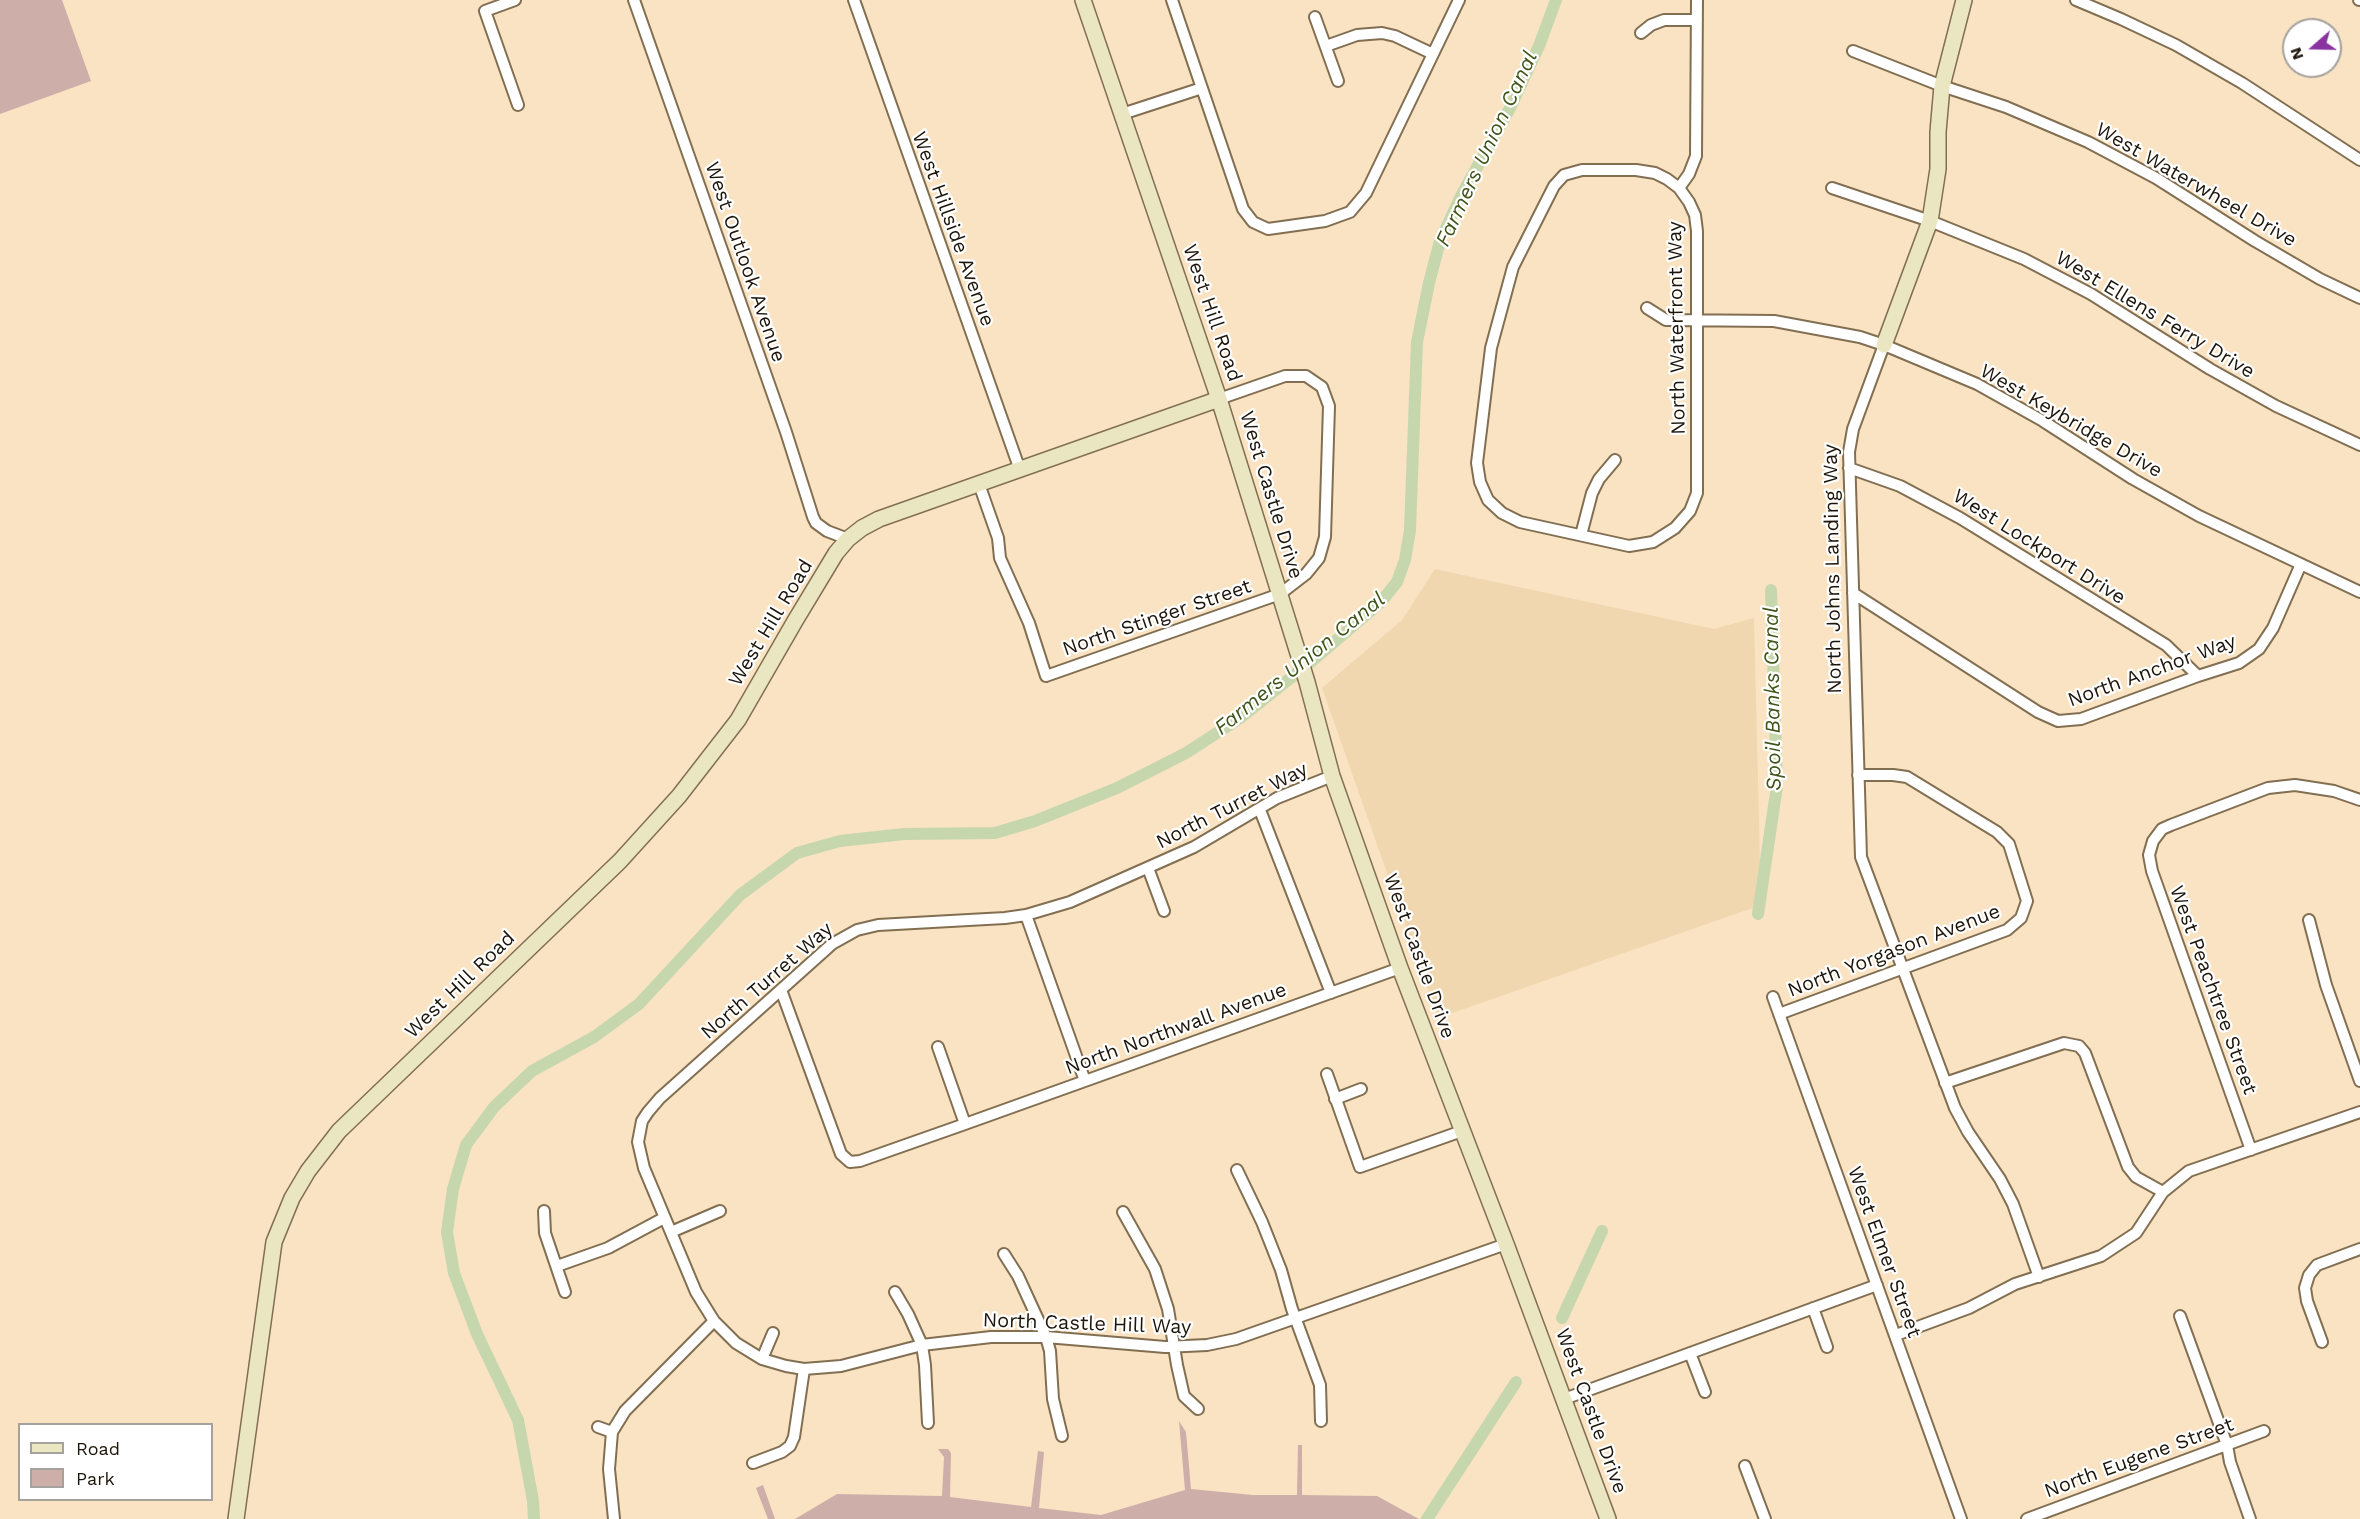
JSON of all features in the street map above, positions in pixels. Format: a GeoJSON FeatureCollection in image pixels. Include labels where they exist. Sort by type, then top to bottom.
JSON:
{"type":"FeatureCollection","features":[{"type":"Feature","properties":{"kind":"street"},"geometry":{"type":"LineString","coordinates":[[516,0],[484,11],[518,105]]}},
{"type":"Feature","properties":{"kind":"street","name":"West Outlook Avenue"},"geometry":{"type":"LineString","coordinates":[[634,0],[786,432],[813,517],[816,523],[827,531],[848,539]]}},
{"type":"Feature","properties":{"kind":"street","name":"West Hillside Avenue"},"geometry":{"type":"LineString","coordinates":[[854,0],[1020,470]]}},
{"type":"Feature","properties":{"kind":"street","name":"West Hill Road"},"geometry":{"type":"LineString","coordinates":[[236,1519],[274,1242],[292,1198],[308,1171],[339,1131],[620,861],[679,796],[738,720],[836,553],[848,539],[879,519],[1219,399],[1083,0]]}},
{"type":"Feature","properties":{"kind":"street"},"geometry":{"type":"LineString","coordinates":[[1172,0],[1243,209],[1253,222],[1268,229],[1325,221],[1350,212],[1366,193],[1459,0]]}},
{"type":"Feature","properties":{"kind":"street"},"geometry":{"type":"LineString","coordinates":[[1615,460],[1599,479],[1592,493],[1581,535],[1520,522],[1503,513],[1488,500],[1480,482],[1477,463],[1491,348],[1513,267],[1554,186],[1564,175],[1582,170],[1636,170],[1655,173],[1679,188],[1689,174],[1696,156],[1697,0]]}},
{"type":"Feature","properties":{"kind":"street","name":"North Johns Landing Way"},"geometry":{"type":"LineString","coordinates":[[1964,0],[1942,86],[1938,132],[1938,170],[1930,221],[1853,429],[1849,452],[1861,857],[1945,1083],[1968,1132],[2000,1179],[2013,1204],[2039,1277]]}},
{"type":"Feature","properties":{"kind":"street"},"geometry":{"type":"LineString","coordinates":[[2076,0],[2139,27],[2214,67],[2360,160]]}},
{"type":"Feature","properties":{"kind":"street"},"geometry":{"type":"LineString","coordinates":[[1315,17],[1338,81]]}},
{"type":"Feature","properties":{"kind":"street"},"geometry":{"type":"LineString","coordinates":[[1641,33],[1651,25],[1664,20],[1697,20]]}},
{"type":"Feature","properties":{"kind":"street"},"geometry":{"type":"LineString","coordinates":[[1326,46],[1356,35],[1382,33],[1395,36],[1433,54]]}},
{"type":"Feature","properties":{"kind":"street","name":"West Waterwheel Drive"},"geometry":{"type":"LineString","coordinates":[[1853,51],[1942,86],[2007,107],[2088,142],[2156,178],[2311,274],[2360,298]]}},
{"type":"Feature","properties":{"kind":"street"},"geometry":{"type":"LineString","coordinates":[[1122,114],[1202,88]]}},
{"type":"Feature","properties":{"kind":"street","name":"North Waterfront Way"},"geometry":{"type":"LineString","coordinates":[[1581,535],[1629,546],[1653,542],[1675,528],[1690,511],[1697,493],[1697,231],[1692,208],[1679,188]]}},
{"type":"Feature","properties":{"kind":"street","name":"West Ellens Ferry Drive"},"geometry":{"type":"LineString","coordinates":[[1832,188],[1930,221],[2024,259],[2091,294],[2228,380],[2276,406],[2360,445]]}},
{"type":"Feature","properties":{"kind":"street","name":"West Keybridge Drive"},"geometry":{"type":"LineString","coordinates":[[1647,308],[1666,320],[1774,321],[1860,337],[1884,345],[1977,384],[2043,421],[2133,479],[2199,516],[2360,592]]}},
{"type":"Feature","properties":{"kind":"street","name":"North Stinger Street"},"geometry":{"type":"LineString","coordinates":[[979,484],[998,538],[1000,558],[1029,623],[1046,676],[1280,594],[1306,574],[1319,558],[1325,537],[1329,406],[1322,387],[1306,376],[1286,376],[1219,399]]}},
{"type":"Feature","properties":{"kind":"street","name":"West Castle Drive"},"geometry":{"type":"LineString","coordinates":[[1219,399],[1307,682],[1332,776],[1400,968],[1608,1519]]}},
{"type":"Feature","properties":{"kind":"street","name":"West Lockport Drive"},"geometry":{"type":"LineString","coordinates":[[1849,468],[1900,486],[1960,518],[2166,645],[2198,676]]}},
{"type":"Feature","properties":{"kind":"street","name":"North Anchor Way"},"geometry":{"type":"LineString","coordinates":[[1853,594],[2038,712],[2058,722],[2081,719],[2239,663],[2259,649],[2273,628],[2301,564]]}},
{"type":"Feature","properties":{"kind":"street","name":"North Turret Way"},"geometry":{"type":"LineString","coordinates":[[714,1322],[696,1292],[644,1168],[638,1142],[642,1121],[660,1098],[832,944],[857,930],[878,925],[1026,915],[1070,902],[1194,847],[1293,790],[1332,776]]}},
{"type":"Feature","properties":{"kind":"street","name":"North Yorgason Avenue"},"geometry":{"type":"LineString","coordinates":[[1779,1014],[2007,930],[2021,918],[2027,901],[2009,844],[1997,832],[1907,777],[1858,776]]}},
{"type":"Feature","properties":{"kind":"street","name":"West Peachtree Street"},"geometry":{"type":"LineString","coordinates":[[2251,1150],[2152,871],[2149,855],[2153,841],[2162,829],[2268,788],[2295,785],[2358,796]]}},
{"type":"Feature","properties":{"kind":"street"},"geometry":{"type":"LineString","coordinates":[[1260,810],[1331,993]]}},
{"type":"Feature","properties":{"kind":"street","name":"North Turret Way"},"geometry":{"type":"LineString","coordinates":[[1148,868],[1164,911]]}},
{"type":"Feature","properties":{"kind":"street"},"geometry":{"type":"LineString","coordinates":[[1026,915],[1085,1081]]}},
{"type":"Feature","properties":{"kind":"street"},"geometry":{"type":"LineString","coordinates":[[2309,920],[2326,985],[2360,1081]]}},
{"type":"Feature","properties":{"kind":"street","name":"North Northwall Avenue"},"geometry":{"type":"LineString","coordinates":[[781,990],[841,1154],[850,1162],[860,1161],[965,1124],[1400,968]]}},
{"type":"Feature","properties":{"kind":"street","name":"West Elmer Street"},"geometry":{"type":"LineString","coordinates":[[1773,997],[1961,1519]]}},
{"type":"Feature","properties":{"kind":"street"},"geometry":{"type":"LineString","coordinates":[[1945,1083],[2064,1043],[2079,1046],[2085,1053],[2128,1167],[2136,1177],[2163,1192]]}},
{"type":"Feature","properties":{"kind":"street"},"geometry":{"type":"LineString","coordinates":[[938,1047],[965,1124]]}},
{"type":"Feature","properties":{"kind":"street"},"geometry":{"type":"LineString","coordinates":[[1327,1074],[1360,1167],[1462,1131]]}},
{"type":"Feature","properties":{"kind":"street"},"geometry":{"type":"LineString","coordinates":[[1335,1099],[1361,1089]]}},
{"type":"Feature","properties":{"kind":"street"},"geometry":{"type":"LineString","coordinates":[[1896,1335],[1969,1308],[2015,1284],[2100,1256],[2136,1233],[2163,1192],[2189,1171],[2360,1112]]}},
{"type":"Feature","properties":{"kind":"street"},"geometry":{"type":"LineString","coordinates":[[1237,1170],[1270,1241],[1320,1385],[1321,1421]]}},
{"type":"Feature","properties":{"kind":"street"},"geometry":{"type":"LineString","coordinates":[[544,1211],[544,1233],[565,1292]]}},
{"type":"Feature","properties":{"kind":"street"},"geometry":{"type":"LineString","coordinates":[[670,1232],[720,1211]]}},
{"type":"Feature","properties":{"kind":"street"},"geometry":{"type":"LineString","coordinates":[[1123,1212],[1155,1269],[1168,1309],[1184,1396],[1198,1409]]}},
{"type":"Feature","properties":{"kind":"street"},"geometry":{"type":"LineString","coordinates":[[557,1266],[608,1248],[664,1218]]}},
{"type":"Feature","properties":{"kind":"street","name":"North Castle Hill Way"},"geometry":{"type":"LineString","coordinates":[[714,1322],[736,1343],[762,1359],[786,1366],[804,1368],[841,1366],[922,1345],[991,1336],[1046,1337],[1174,1347],[1208,1345],[1236,1339],[1506,1244]]}},
{"type":"Feature","properties":{"kind":"street"},"geometry":{"type":"LineString","coordinates":[[2322,1342],[2307,1300],[2305,1288],[2308,1275],[2317,1265],[2360,1248]]}},
{"type":"Feature","properties":{"kind":"street"},"geometry":{"type":"LineString","coordinates":[[1004,1254],[1018,1276],[1046,1337],[1050,1351],[1053,1399],[1062,1436]]}},
{"type":"Feature","properties":{"kind":"street"},"geometry":{"type":"LineString","coordinates":[[1564,1399],[1877,1285]]}},
{"type":"Feature","properties":{"kind":"street"},"geometry":{"type":"LineString","coordinates":[[895,1292],[922,1345],[926,1365],[928,1423]]}},
{"type":"Feature","properties":{"kind":"street"},"geometry":{"type":"LineString","coordinates":[[1813,1308],[1827,1347]]}},
{"type":"Feature","properties":{"kind":"street"},"geometry":{"type":"LineString","coordinates":[[2180,1316],[2227,1445],[2230,1462],[2250,1519]]}},
{"type":"Feature","properties":{"kind":"street"},"geometry":{"type":"LineString","coordinates":[[614,1519],[609,1469],[612,1432],[625,1411],[714,1322]]}},
{"type":"Feature","properties":{"kind":"street"},"geometry":{"type":"LineString","coordinates":[[762,1359],[773,1333]]}},
{"type":"Feature","properties":{"kind":"street"},"geometry":{"type":"LineString","coordinates":[[1690,1353],[1705,1392]]}},
{"type":"Feature","properties":{"kind":"street"},"geometry":{"type":"LineString","coordinates":[[753,1463],[782,1452],[790,1446],[794,1437],[804,1368]]}},
{"type":"Feature","properties":{"kind":"street"},"geometry":{"type":"LineString","coordinates":[[598,1427],[612,1432]]}},
{"type":"Feature","properties":{"kind":"street","name":"North Eugene Street"},"geometry":{"type":"LineString","coordinates":[[2027,1519],[2265,1431]]}},
{"type":"Feature","properties":{"kind":"street"},"geometry":{"type":"LineString","coordinates":[[1745,1466],[1765,1519]]}},
{"type":"Feature","properties":{"kind":"shaded area"},"geometry":{"type":"Polygon","coordinates":[[[1435,569],[1714,629],[1754,618],[1761,905],[1438,1018],[1322,688],[1402,620],[1435,569]]]}},
{"type":"Feature","properties":{"kind":"green space"},"geometry":{"type":"Polygon","coordinates":[[[0,0],[62,0],[91,81],[0,114],[0,0]]]}},
{"type":"Feature","properties":{"kind":"green space"},"geometry":{"type":"Polygon","coordinates":[[[1179,1421],[1186,1432],[1191,1489],[1253,1495],[1297,1495],[1298,1445],[1302,1445],[1302,1495],[1377,1496],[1419,1519],[795,1519],[837,1494],[942,1496],[944,1457],[938,1449],[948,1449],[951,1453],[950,1497],[1031,1507],[1038,1451],[1044,1452],[1039,1508],[1101,1515],[1185,1490],[1179,1421]]]}},
{"type":"Feature","properties":{"kind":"green space"},"geometry":{"type":"Polygon","coordinates":[[[763,1485],[775,1519],[768,1519],[756,1488],[763,1485]]]}},
{"type":"Feature","properties":{"kind":"waterway","name":"Farmers Union Canal"},"geometry":{"type":"LineString","coordinates":[[534,1519],[533,1501],[518,1420],[477,1334],[454,1273],[447,1232],[453,1189],[466,1145],[494,1107],[532,1071],[594,1037],[639,1004],[740,895],[797,853],[840,841],[904,834],[995,833],[1035,821],[1117,788],[1186,753],[1240,718],[1381,602],[1397,582],[1405,560],[1410,530],[1417,342],[1440,241],[1461,196],[1510,108],[1539,46],[1556,0]]}},
{"type":"Feature","properties":{"kind":"waterway","name":"Spoil Banks Canal"},"geometry":{"type":"LineString","coordinates":[[1758,914],[1777,786],[1771,590]]}},
{"type":"Feature","properties":{"kind":"waterway"},"geometry":{"type":"LineString","coordinates":[[1562,1318],[1602,1231]]}},
{"type":"Feature","properties":{"kind":"waterway","name":"Spoil Banks Canal"},"geometry":{"type":"LineString","coordinates":[[1427,1519],[1516,1382]]}}]}
